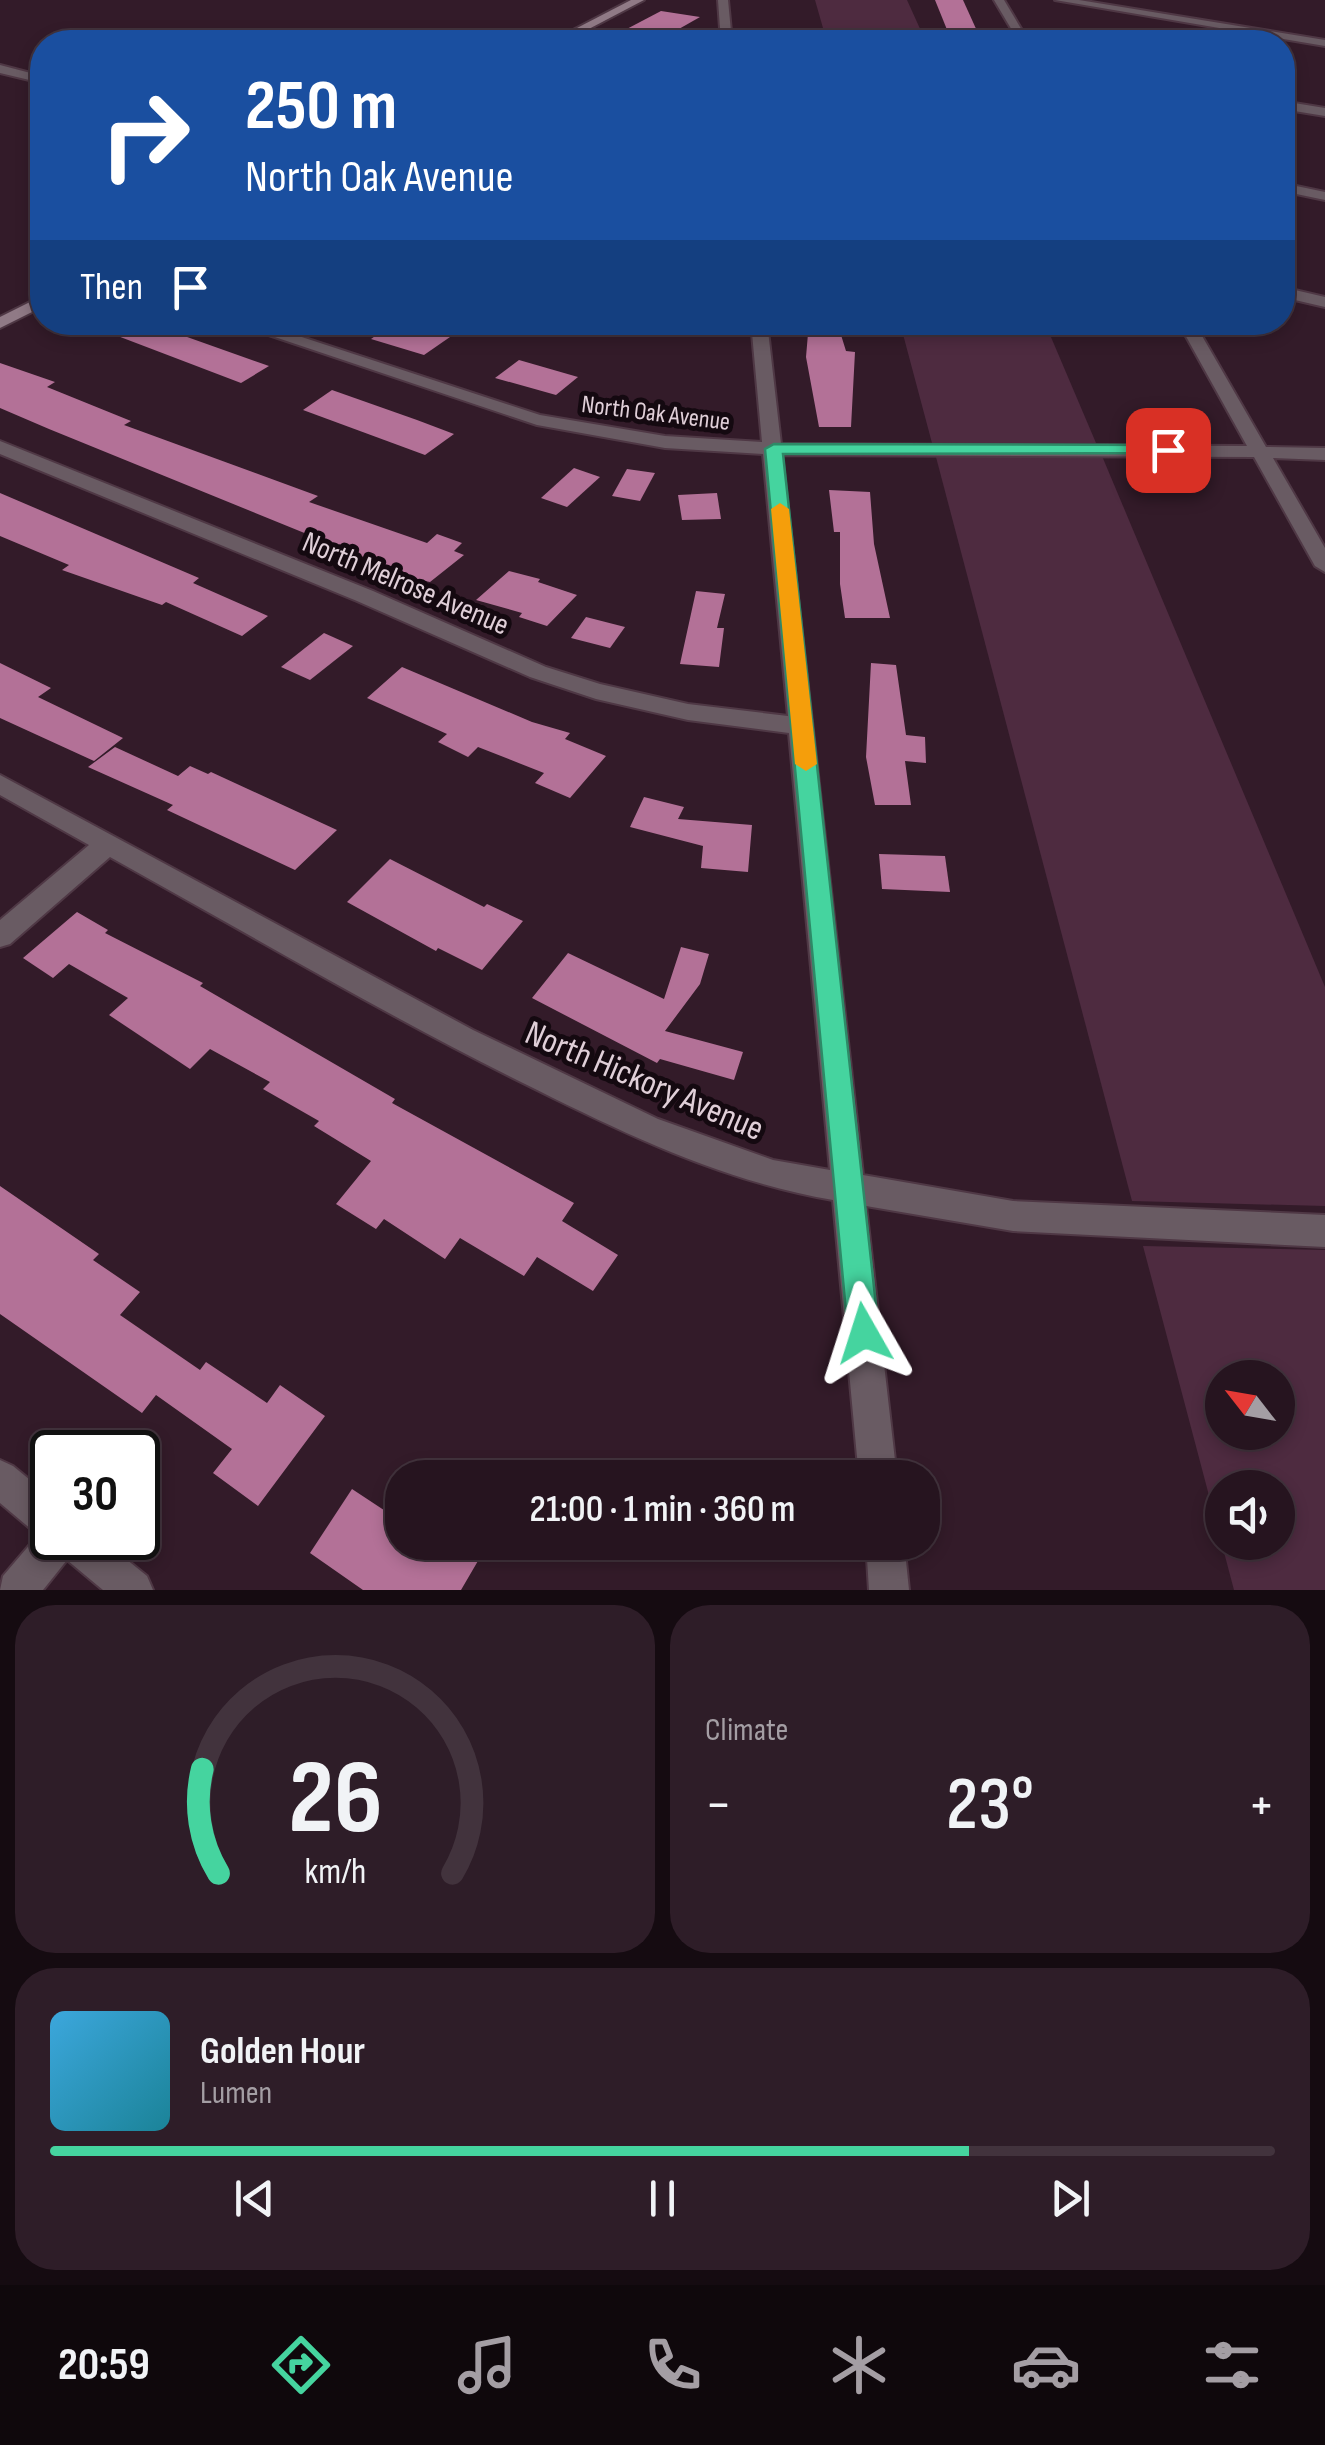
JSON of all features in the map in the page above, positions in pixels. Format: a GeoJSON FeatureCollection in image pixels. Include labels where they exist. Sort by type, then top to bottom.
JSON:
{"type":"FeatureCollection","features":[{"type":"Feature","properties":{"kind":"main road"},"geometry":{"type":"LineString","coordinates":[[580,30],[639,0]]}},
{"type":"Feature","properties":{"kind":"main road"},"geometry":{"type":"LineString","coordinates":[[0,323],[30,307]]}},
{"type":"Feature","properties":{"kind":"street"},"geometry":{"type":"LineString","coordinates":[[722,0],[726,30]]}},
{"type":"Feature","properties":{"kind":"street"},"geometry":{"type":"LineString","coordinates":[[999,0],[1017,30]]}},
{"type":"Feature","properties":{"kind":"street"},"geometry":{"type":"LineString","coordinates":[[1060,0],[1245,30]]}},
{"type":"Feature","properties":{"kind":"street"},"geometry":{"type":"LineString","coordinates":[[1295,38],[1325,43]]}},
{"type":"Feature","properties":{"kind":"street"},"geometry":{"type":"LineString","coordinates":[[0,69],[30,77]]}},
{"type":"Feature","properties":{"kind":"street"},"geometry":{"type":"LineString","coordinates":[[1295,107],[1325,112]]}},
{"type":"Feature","properties":{"kind":"street"},"geometry":{"type":"LineString","coordinates":[[1295,190],[1325,196]]}},
{"type":"Feature","properties":{"kind":"street"},"geometry":{"type":"LineString","coordinates":[[1295,295],[1325,302]]}},
{"type":"Feature","properties":{"kind":"street","name":"North Oak Avenue"},"geometry":{"type":"LineString","coordinates":[[278,335],[537,420],[664,442],[774,449],[1325,454]]}},
{"type":"Feature","properties":{"kind":"street"},"geometry":{"type":"LineString","coordinates":[[761,335],[876,1460]]}},
{"type":"Feature","properties":{"kind":"street"},"geometry":{"type":"LineString","coordinates":[[1193,335],[1325,566]]}},
{"type":"Feature","properties":{"kind":"street","name":"North Melrose Avenue"},"geometry":{"type":"LineString","coordinates":[[0,448],[364,596],[538,672],[596,691],[688,712],[802,726]]}},
{"type":"Feature","properties":{"kind":"street","name":"North Hickory Avenue"},"geometry":{"type":"LineString","coordinates":[[0,784],[463,1040],[648,1130],[773,1176],[1013,1216],[1325,1231]]}},
{"type":"Feature","properties":{"kind":"street"},"geometry":{"type":"LineString","coordinates":[[0,936],[108,844]]}},
{"type":"Feature","properties":{"kind":"street"},"geometry":{"type":"LineString","coordinates":[[0,1479],[30,1504]]}},
{"type":"Feature","properties":{"kind":"street"},"geometry":{"type":"LineString","coordinates":[[17,1590],[42,1560]]}},
{"type":"Feature","properties":{"kind":"street"},"geometry":{"type":"LineString","coordinates":[[97,1560],[133,1590]]}},
{"type":"Feature","properties":{"kind":"street"},"geometry":{"type":"LineString","coordinates":[[887,1560],[890,1590]]}},
{"type":"Feature","properties":{"kind":"shaded area"},"geometry":{"type":"Polygon","coordinates":[[[815,0],[907,0],[921,30],[824,30],[815,0]]]}},
{"type":"Feature","properties":{"kind":"shaded area"},"geometry":{"type":"Polygon","coordinates":[[[903,335],[1050,335],[1096,443],[932,443],[903,335]]]}},
{"type":"Feature","properties":{"kind":"shaded area"},"geometry":{"type":"Polygon","coordinates":[[[1102,456],[1325,987],[1325,1206],[1132,1201],[936,457],[1102,456]]]}},
{"type":"Feature","properties":{"kind":"shaded area"},"geometry":{"type":"Polygon","coordinates":[[[1143,1246],[1325,1250],[1325,1590],[1234,1590],[1226,1560],[1295,1560],[1295,1470],[1205,1470],[1205,1480],[1143,1246]]]}},
{"type":"Feature","properties":{"kind":"building"},"geometry":{"type":"Polygon","coordinates":[[[935,0],[963,0],[977,30],[947,30],[935,0]]]}},
{"type":"Feature","properties":{"kind":"building"},"geometry":{"type":"Polygon","coordinates":[[[661,11],[700,17],[677,30],[625,30],[661,11]]]}},
{"type":"Feature","properties":{"kind":"building"},"geometry":{"type":"Polygon","coordinates":[[[115,335],[182,335],[269,366],[241,383],[115,335]]]}},
{"type":"Feature","properties":{"kind":"building"},"geometry":{"type":"Polygon","coordinates":[[[377,335],[450,337],[424,355],[371,339],[377,335]]]}},
{"type":"Feature","properties":{"kind":"building"},"geometry":{"type":"Polygon","coordinates":[[[808,335],[841,335],[846,351],[855,352],[851,427],[819,427],[806,357],[808,335]]]}},
{"type":"Feature","properties":{"kind":"building"},"geometry":{"type":"Polygon","coordinates":[[[519,360],[578,377],[556,395],[495,378],[519,360]]]}},
{"type":"Feature","properties":{"kind":"building"},"geometry":{"type":"Polygon","coordinates":[[[0,363],[55,382],[47,387],[131,421],[124,425],[318,496],[309,502],[427,543],[437,534],[462,543],[454,551],[464,555],[430,582],[420,580],[49,429],[0,408],[0,363]]]}},
{"type":"Feature","properties":{"kind":"building"},"geometry":{"type":"Polygon","coordinates":[[[332,390],[454,434],[425,455],[303,410],[332,390]]]}},
{"type":"Feature","properties":{"kind":"building"},"geometry":{"type":"Polygon","coordinates":[[[574,468],[600,477],[567,507],[541,498],[574,468]]]}},
{"type":"Feature","properties":{"kind":"building"},"geometry":{"type":"Polygon","coordinates":[[[627,469],[655,473],[640,501],[612,496],[627,469]]]}},
{"type":"Feature","properties":{"kind":"building"},"geometry":{"type":"Polygon","coordinates":[[[829,490],[870,492],[874,544],[890,618],[845,618],[840,584],[840,532],[834,532],[829,490]]]}},
{"type":"Feature","properties":{"kind":"building"},"geometry":{"type":"Polygon","coordinates":[[[0,493],[199,578],[193,583],[268,616],[242,636],[166,602],[162,605],[62,570],[69,565],[0,536],[0,493]]]}},
{"type":"Feature","properties":{"kind":"building"},"geometry":{"type":"Polygon","coordinates":[[[717,493],[721,519],[682,520],[678,495],[717,493]]]}},
{"type":"Feature","properties":{"kind":"building"},"geometry":{"type":"Polygon","coordinates":[[[509,571],[577,595],[547,626],[519,617],[522,613],[476,600],[509,571]]]}},
{"type":"Feature","properties":{"kind":"building"},"geometry":{"type":"Polygon","coordinates":[[[696,591],[725,594],[717,628],[724,628],[719,667],[680,664],[696,591]]]}},
{"type":"Feature","properties":{"kind":"building"},"geometry":{"type":"Polygon","coordinates":[[[586,617],[625,627],[610,648],[571,638],[586,617]]]}},
{"type":"Feature","properties":{"kind":"building"},"geometry":{"type":"Polygon","coordinates":[[[324,633],[353,646],[310,680],[281,667],[324,633]]]}},
{"type":"Feature","properties":{"kind":"building"},"geometry":{"type":"Polygon","coordinates":[[[0,663],[51,688],[38,697],[123,738],[94,761],[0,718],[0,663]]]}},
{"type":"Feature","properties":{"kind":"building"},"geometry":{"type":"Polygon","coordinates":[[[871,663],[896,665],[906,735],[925,737],[926,763],[905,761],[911,805],[875,805],[866,757],[871,663]]]}},
{"type":"Feature","properties":{"kind":"building"},"geometry":{"type":"Polygon","coordinates":[[[402,667],[532,722],[570,733],[565,739],[606,756],[570,798],[535,783],[544,773],[478,747],[468,757],[438,742],[447,734],[367,698],[402,667]]]}},
{"type":"Feature","properties":{"kind":"building"},"geometry":{"type":"Polygon","coordinates":[[[115,747],[178,776],[190,766],[211,772],[337,830],[295,870],[167,810],[173,805],[88,767],[115,747]]]}},
{"type":"Feature","properties":{"kind":"building"},"geometry":{"type":"Polygon","coordinates":[[[644,797],[684,807],[678,819],[752,825],[748,872],[701,868],[703,846],[630,827],[644,797]]]}},
{"type":"Feature","properties":{"kind":"building"},"geometry":{"type":"Polygon","coordinates":[[[879,854],[945,856],[950,892],[882,889],[879,854]]]}},
{"type":"Feature","properties":{"kind":"building"},"geometry":{"type":"Polygon","coordinates":[[[390,859],[484,907],[487,904],[523,921],[482,970],[438,948],[436,951],[347,902],[390,859]]]}},
{"type":"Feature","properties":{"kind":"building"},"geometry":{"type":"Polygon","coordinates":[[[77,912],[108,930],[105,933],[203,983],[200,986],[395,1099],[392,1103],[574,1203],[562,1221],[618,1255],[593,1291],[537,1257],[524,1276],[460,1238],[445,1259],[384,1219],[376,1229],[336,1204],[371,1161],[314,1126],[319,1121],[263,1089],[270,1082],[210,1049],[190,1069],[109,1015],[128,998],[69,964],[53,978],[23,958],[77,912]]]}},
{"type":"Feature","properties":{"kind":"building"},"geometry":{"type":"Polygon","coordinates":[[[681,947],[709,954],[700,984],[665,1031],[743,1052],[734,1080],[660,1059],[657,1063],[532,998],[568,953],[664,999],[681,947]]]}},
{"type":"Feature","properties":{"kind":"building"},"geometry":{"type":"Polygon","coordinates":[[[0,1186],[99,1254],[93,1260],[140,1292],[120,1315],[200,1370],[206,1362],[267,1403],[280,1385],[325,1416],[258,1506],[213,1473],[232,1449],[156,1395],[142,1413],[0,1314],[0,1186]]]}},
{"type":"Feature","properties":{"kind":"building"},"geometry":{"type":"Polygon","coordinates":[[[352,1489],[385,1511],[385,1560],[478,1560],[461,1590],[363,1590],[310,1553],[352,1489]]]}},
{"type":"Feature","properties":{"kind":"slow traffic"},"geometry":{"type":"LineString","coordinates":[[780,509],[806,764]]}},
{"type":"Feature","properties":{"kind":"route"},"geometry":{"type":"LineString","coordinates":[[864,1333],[774,449],[1168,450]]}}]}
